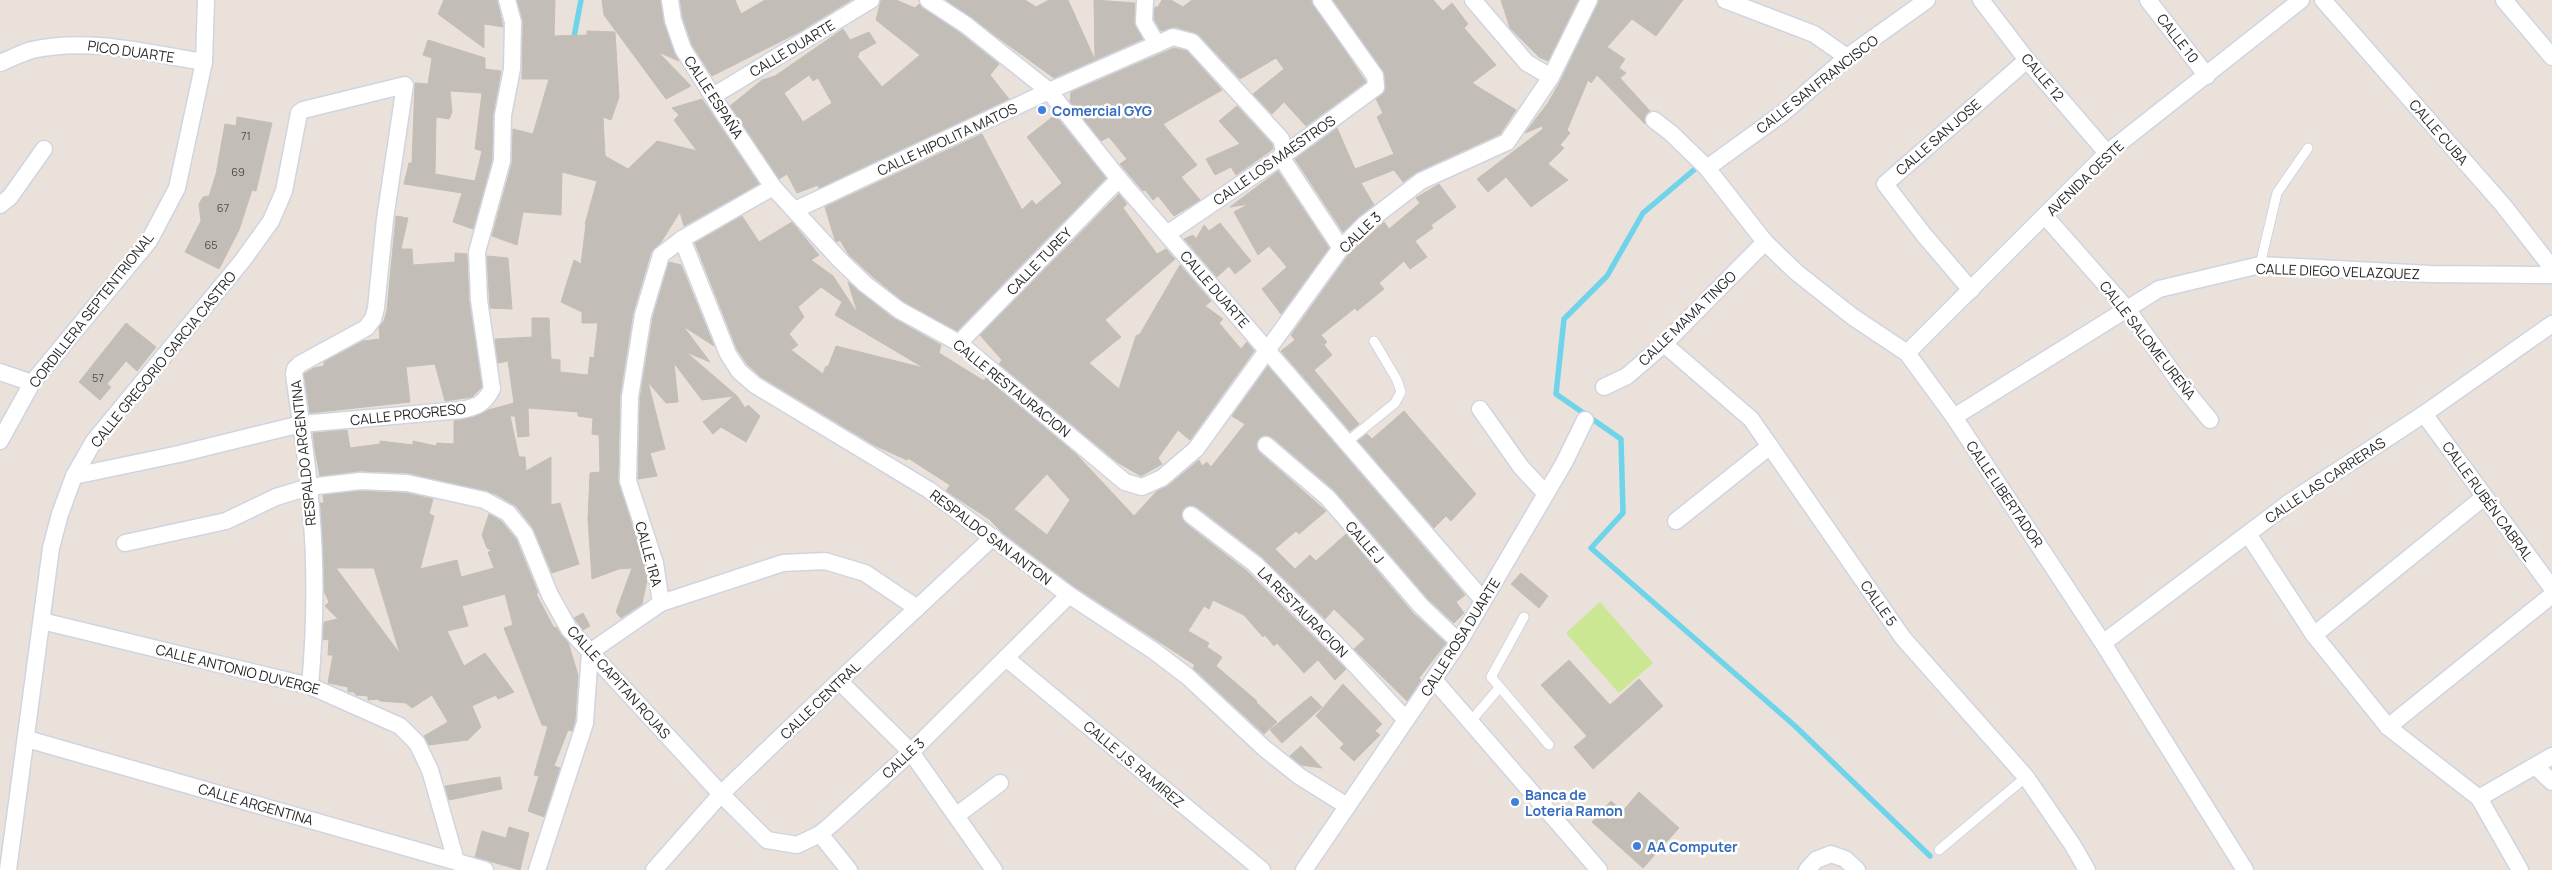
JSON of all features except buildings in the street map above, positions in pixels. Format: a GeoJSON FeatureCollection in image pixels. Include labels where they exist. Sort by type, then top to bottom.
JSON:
{"type":"FeatureCollection","features":[{"type":"Feature","properties":{"kind":"street","name":"CORDILLERA SEPTENTRIONAL"},"geometry":{"type":"LineString","coordinates":[[0,441],[32,383],[148,241],[177,188],[204,62],[206,0]]}},
{"type":"Feature","properties":{"kind":"street","name":"CALLE PROGRESO"},"geometry":{"type":"LineString","coordinates":[[74,476],[179,454],[301,424],[461,410],[478,406],[486,399],[492,389],[478,300],[477,252],[502,161],[503,115],[512,69],[513,22],[507,0]]}},
{"type":"Feature","properties":{"kind":"street","name":"CALLE ESPAÑA"},"geometry":{"type":"LineString","coordinates":[[670,0],[672,20],[683,49],[773,187]]}},
{"type":"Feature","properties":{"kind":"street","name":"CALLE DUARTE"},"geometry":{"type":"LineString","coordinates":[[713,96],[872,0]]}},
{"type":"Feature","properties":{"kind":"street","name":"CALLE DUARTE"},"geometry":{"type":"LineString","coordinates":[[928,0],[966,25],[1049,91],[1119,179],[1483,600]]}},
{"type":"Feature","properties":{"kind":"street"},"geometry":{"type":"LineString","coordinates":[[1145,0],[1144,22],[1157,44]]}},
{"type":"Feature","properties":{"kind":"street","name":"CALLE LOS MAESTROS"},"geometry":{"type":"LineString","coordinates":[[1167,234],[1281,157],[1376,87],[1376,76],[1321,0]]}},
{"type":"Feature","properties":{"kind":"street"},"geometry":{"type":"LineString","coordinates":[[1473,0],[1527,63],[1551,77]]}},
{"type":"Feature","properties":{"kind":"street","name":"CALLE 3"},"geometry":{"type":"LineString","coordinates":[[1142,486],[1162,478],[1196,449],[1341,248],[1364,224],[1421,181],[1507,142],[1551,77],[1589,0]]}},
{"type":"Feature","properties":{"kind":"street"},"geometry":{"type":"LineString","coordinates":[[1725,0],[1814,34],[1847,58]]}},
{"type":"Feature","properties":{"kind":"street","name":"CALLE SAN FRANCISCO"},"geometry":{"type":"LineString","coordinates":[[1707,168],[1783,113],[1847,58],[1927,0]]}},
{"type":"Feature","properties":{"kind":"street","name":"CALLE 12"},"geometry":{"type":"LineString","coordinates":[[1981,0],[2027,60],[2107,152]]}},
{"type":"Feature","properties":{"kind":"street","name":"CALLE 10"},"geometry":{"type":"LineString","coordinates":[[2148,0],[2207,76]]}},
{"type":"Feature","properties":{"kind":"street","name":"AVENIDA OESTE"},"geometry":{"type":"LineString","coordinates":[[1907,353],[2107,152],[2207,76],[2301,0]]}},
{"type":"Feature","properties":{"kind":"street","name":"CALLE CUBA"},"geometry":{"type":"LineString","coordinates":[[2323,0],[2503,205],[2552,268]]}},
{"type":"Feature","properties":{"kind":"street"},"geometry":{"type":"LineString","coordinates":[[2504,0],[2552,57]]}},
{"type":"Feature","properties":{"kind":"street","name":"CALLE HIPOLITA MATOS"},"geometry":{"type":"LineString","coordinates":[[795,210],[1049,91],[1173,37],[1192,42],[1281,139],[1284,149],[1281,157],[1341,248]]}},
{"type":"Feature","properties":{"kind":"street","name":"PICO DUARTE"},"geometry":{"type":"LineString","coordinates":[[0,63],[30,50],[89,44],[204,62]]}},
{"type":"Feature","properties":{"kind":"street","name":"CALLE SAN JOSE"},"geometry":{"type":"LineString","coordinates":[[1971,290],[1924,235],[1885,184],[2027,60]]}},
{"type":"Feature","properties":{"kind":"street","name":"RESPALDO ARGENTINA"},"geometry":{"type":"LineString","coordinates":[[310,686],[315,633],[309,487],[295,369],[366,328],[374,314],[385,219],[405,86]]}},
{"type":"Feature","properties":{"kind":"street","name":"CALLE GREGORIO GARCIA CASTRO"},"geometry":{"type":"LineString","coordinates":[[8,870],[51,548],[60,514],[74,476],[94,441],[236,268],[271,221],[284,191],[299,113],[303,110],[405,86]]}},
{"type":"Feature","properties":{"kind":"street","name":"CALLE LIBERTADOR"},"geometry":{"type":"LineString","coordinates":[[1654,120],[1671,133],[1707,168],[1765,242],[1796,272],[1853,317],[1907,353],[1954,417],[2103,643],[2244,870]]}},
{"type":"Feature","properties":{"kind":"street"},"geometry":{"type":"LineString","coordinates":[[0,205],[10,197],[44,149]]}},
{"type":"Feature","properties":{"kind":"street","name":"CALLE TUREY"},"geometry":{"type":"LineString","coordinates":[[959,343],[1119,179]]}},
{"type":"Feature","properties":{"kind":"street"},"geometry":{"type":"LineString","coordinates":[[682,239],[773,187]]}},
{"type":"Feature","properties":{"kind":"street","name":"CALLE RESTAURACION"},"geometry":{"type":"LineString","coordinates":[[773,187],[840,260],[865,284],[899,310],[959,343],[1124,482],[1142,486]]}},
{"type":"Feature","properties":{"kind":"street","name":"CALLE SALOME UREÑA"},"geometry":{"type":"LineString","coordinates":[[2045,216],[2127,309],[2182,386],[2210,420]]}},
{"type":"Feature","properties":{"kind":"street","name":"RESPALDO SAN ANTON"},"geometry":{"type":"LineString","coordinates":[[682,239],[728,354],[739,371],[755,385],[930,490],[1069,595],[1187,676],[1264,748],[1299,776],[1346,806]]}},
{"type":"Feature","properties":{"kind":"street","name":"CALLE 1RA"},"geometry":{"type":"LineString","coordinates":[[590,652],[661,603],[655,563],[628,480],[629,413],[643,315],[661,255],[682,239]]}},
{"type":"Feature","properties":{"kind":"street","name":"CALLE MAMA TINGO"},"geometry":{"type":"LineString","coordinates":[[1604,387],[1627,376],[1664,344],[1765,242]]}},
{"type":"Feature","properties":{"kind":"street","name":"CALLE DIEGO VELAZQUEZ"},"geometry":{"type":"LineString","coordinates":[[1954,417],[2159,289],[2260,265],[2430,274],[2552,275]]}},
{"type":"Feature","properties":{"kind":"street","name":"CALLE LAS CARRERAS"},"geometry":{"type":"LineString","coordinates":[[2103,643],[2290,502],[2424,414],[2552,324]]}},
{"type":"Feature","properties":{"kind":"street","name":"CALLE 5"},"geometry":{"type":"LineString","coordinates":[[1664,344],[1751,419],[1903,638],[2026,777],[2072,844],[2087,870]]}},
{"type":"Feature","properties":{"kind":"street"},"geometry":{"type":"LineString","coordinates":[[0,372],[32,383]]}},
{"type":"Feature","properties":{"kind":"street"},"geometry":{"type":"LineString","coordinates":[[1480,409],[1521,467],[1546,494]]}},
{"type":"Feature","properties":{"kind":"street","name":"CALLE RUBÉN CABRAL"},"geometry":{"type":"LineString","coordinates":[[2424,414],[2552,588]]}},
{"type":"Feature","properties":{"kind":"street","name":"CALLE ROSA DUARTE"},"geometry":{"type":"LineString","coordinates":[[1304,870],[1346,806],[1435,681],[1578,439],[1585,420]]}},
{"type":"Feature","properties":{"kind":"street","name":"CALLE J"},"geometry":{"type":"LineString","coordinates":[[1266,446],[1328,498],[1421,606],[1459,642]]}},
{"type":"Feature","properties":{"kind":"street"},"geometry":{"type":"LineString","coordinates":[[1676,521],[1770,446]]}},
{"type":"Feature","properties":{"kind":"street","name":"CALLE CAPITAN ROJAS"},"geometry":{"type":"LineString","coordinates":[[124,543],[226,521],[276,497],[309,487],[360,481],[407,483],[484,500],[496,505],[518,523],[525,534],[550,595],[569,629],[722,794]]}},
{"type":"Feature","properties":{"kind":"street"},"geometry":{"type":"LineString","coordinates":[[2314,636],[2484,497]]}},
{"type":"Feature","properties":{"kind":"street","name":"LA RESTAURACION"},"geometry":{"type":"LineString","coordinates":[[1191,515],[1255,564],[1337,645],[1406,720]]}},
{"type":"Feature","properties":{"kind":"street"},"geometry":{"type":"LineString","coordinates":[[2248,534],[2314,636],[2388,727],[2479,798],[2520,870]]}},
{"type":"Feature","properties":{"kind":"street","name":"CALLE CENTRAL"},"geometry":{"type":"LineString","coordinates":[[654,870],[722,794],[839,681],[994,537]]}},
{"type":"Feature","properties":{"kind":"street"},"geometry":{"type":"LineString","coordinates":[[661,603],[783,563],[825,561],[865,573],[917,608]]}},
{"type":"Feature","properties":{"kind":"street","name":"CALLE 3"},"geometry":{"type":"LineString","coordinates":[[722,794],[767,840],[797,846],[820,834],[911,752],[1069,595]]}},
{"type":"Feature","properties":{"kind":"street"},"geometry":{"type":"LineString","coordinates":[[2388,727],[2552,595]]}},
{"type":"Feature","properties":{"kind":"street","name":"CALLE ANTONIO DUVERGE"},"geometry":{"type":"LineString","coordinates":[[42,621],[310,686],[400,726],[417,743],[430,770],[456,861]]}},
{"type":"Feature","properties":{"kind":"street"},"geometry":{"type":"LineString","coordinates":[[537,870],[585,723],[590,652]]}},
{"type":"Feature","properties":{"kind":"street","name":"CALLE J.S. RAMIREZ"},"geometry":{"type":"LineString","coordinates":[[1006,658],[1262,870]]}},
{"type":"Feature","properties":{"kind":"street"},"geometry":{"type":"LineString","coordinates":[[839,681],[911,752],[994,870]]}},
{"type":"Feature","properties":{"kind":"street"},"geometry":{"type":"LineString","coordinates":[[1435,681],[1599,870]]}},
{"type":"Feature","properties":{"kind":"street","name":"CALLE ARGENTINA"},"geometry":{"type":"LineString","coordinates":[[27,739],[485,870]]}},
{"type":"Feature","properties":{"kind":"street"},"geometry":{"type":"LineString","coordinates":[[2479,798],[2552,756]]}},
{"type":"Feature","properties":{"kind":"street"},"geometry":{"type":"LineString","coordinates":[[2535,766],[2552,782]]}},
{"type":"Feature","properties":{"kind":"street"},"geometry":{"type":"LineString","coordinates":[[957,815],[1000,783]]}},
{"type":"Feature","properties":{"kind":"street"},"geometry":{"type":"LineString","coordinates":[[820,834],[848,870]]}},
{"type":"Feature","properties":{"kind":"street"},"geometry":{"type":"LineString","coordinates":[[1807,870],[1816,860],[1831,854],[1845,859],[1857,870]]}},
{"type":"Feature","properties":{"kind":"lane"},"geometry":{"type":"LineString","coordinates":[[2260,265],[2277,193],[2308,148]]}},
{"type":"Feature","properties":{"kind":"lane"},"geometry":{"type":"LineString","coordinates":[[1347,442],[1395,403],[1401,392],[1397,380],[1374,341]]}},
{"type":"Feature","properties":{"kind":"lane"},"geometry":{"type":"LineString","coordinates":[[1524,617],[1492,672],[1491,677],[1549,745]]}},
{"type":"Feature","properties":{"kind":"lane"},"geometry":{"type":"LineString","coordinates":[[1471,721],[1499,688]]}},
{"type":"Feature","properties":{"kind":"lane"},"geometry":{"type":"LineString","coordinates":[[1939,850],[2026,777]]}},
{"type":"Feature","properties":{"kind":"green space"},"geometry":{"type":"Polygon","coordinates":[[[1600,602],[1653,663],[1619,693],[1566,633],[1600,602]]]}},
{"type":"Feature","properties":{"kind":"waterway"},"geometry":{"type":"LineString","coordinates":[[573,42],[581,0]]}},
{"type":"Feature","properties":{"kind":"waterway"},"geometry":{"type":"LineString","coordinates":[[1695,169],[1643,213],[1607,276],[1564,319],[1556,394],[1621,439],[1623,513],[1591,548],[1795,726],[1930,856]]}},
{"type":"Feature","properties":{"kind":"place","name":"Comercial GYG"},"geometry":{"type":"Point","coordinates":[1042,110]}},
{"type":"Feature","properties":{"kind":"place","name":"Banca de Loteria Ramon"},"geometry":{"type":"Point","coordinates":[1515,802]}},
{"type":"Feature","properties":{"kind":"place","name":"AA Computer"},"geometry":{"type":"Point","coordinates":[1637,846]}}]}
